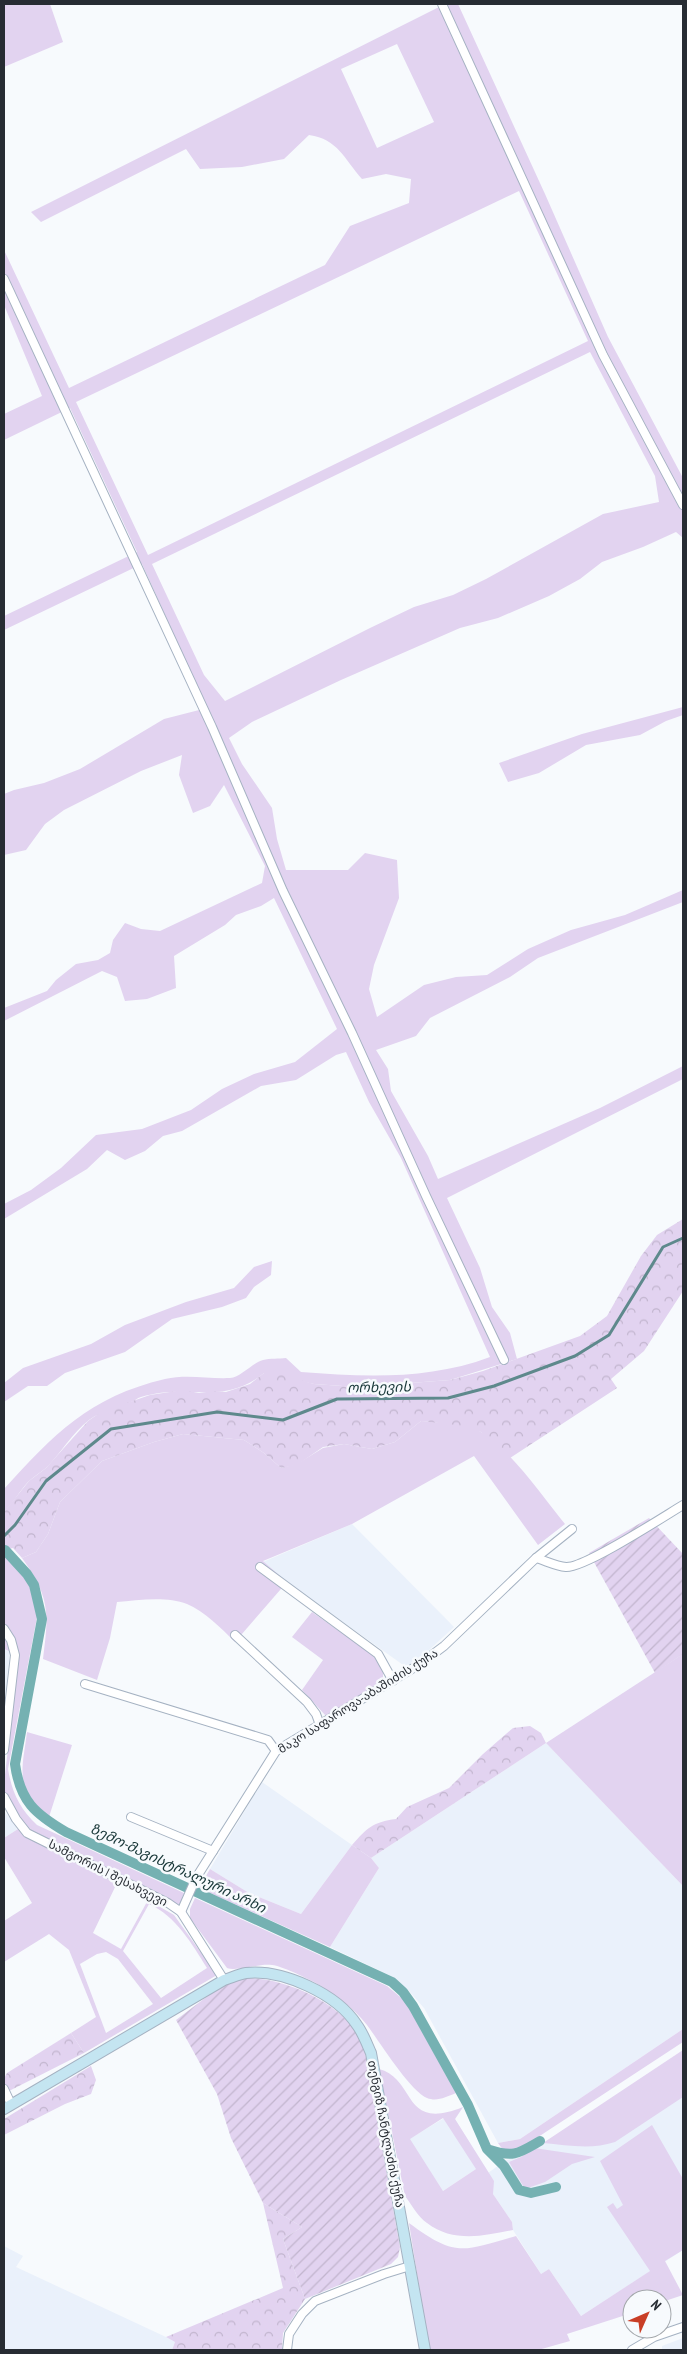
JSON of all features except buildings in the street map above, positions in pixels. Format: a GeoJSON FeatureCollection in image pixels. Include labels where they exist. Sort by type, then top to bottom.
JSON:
{"type":"FeatureCollection","features":[{"type":"Feature","properties":{"kind":"street"},"geometry":{"type":"LineString","coordinates":[[442,4],[603,355],[683,505]]}},
{"type":"Feature","properties":{"kind":"street"},"geometry":{"type":"LineString","coordinates":[[4,279],[212,727],[282,891],[352,1033],[426,1196],[504,1360]]}},
{"type":"Feature","properties":{"kind":"street"},"geometry":{"type":"LineString","coordinates":[[536,1558],[568,1567],[585,1561],[683,1505]]}},
{"type":"Feature","properties":{"kind":"street","name":"მაკო საფაროვა-აბაშიძის ქუჩა"},"geometry":{"type":"LineString","coordinates":[[181,1912],[196,1878],[276,1751],[393,1681],[444,1646],[536,1558],[572,1530]]}},
{"type":"Feature","properties":{"kind":"street"},"geometry":{"type":"LineString","coordinates":[[260,1567],[378,1654],[393,1681]]}},
{"type":"Feature","properties":{"kind":"street"},"geometry":{"type":"LineString","coordinates":[[4,1629],[11,1640],[15,1655],[4,1750]]}},
{"type":"Feature","properties":{"kind":"street"},"geometry":{"type":"LineString","coordinates":[[235,1635],[307,1702],[320,1725]]}},
{"type":"Feature","properties":{"kind":"street"},"geometry":{"type":"LineString","coordinates":[[85,1684],[268,1740],[276,1751]]}},
{"type":"Feature","properties":{"kind":"street","name":"სამგორის I შესახვევი"},"geometry":{"type":"LineString","coordinates":[[4,1797],[16,1819],[27,1833],[168,1903],[181,1912],[224,1980]]}},
{"type":"Feature","properties":{"kind":"street"},"geometry":{"type":"LineString","coordinates":[[131,1817],[213,1851]]}},
{"type":"Feature","properties":{"kind":"street","name":"თენგიზ ჩანტლაძის ქუჩა"},"geometry":{"type":"LineString","coordinates":[[7,2107],[224,1980],[246,1973],[267,1974],[304,1984],[340,2005],[358,2025],[371,2053],[425,2350]]}},
{"type":"Feature","properties":{"kind":"street"},"geometry":{"type":"LineString","coordinates":[[4,2089],[7,2107]]}},
{"type":"Feature","properties":{"kind":"street"},"geometry":{"type":"LineString","coordinates":[[287,2350],[289,2334],[302,2314],[315,2301],[410,2266]]}},
{"type":"Feature","properties":{"kind":"street"},"geometry":{"type":"LineString","coordinates":[[632,2350],[654,2337],[683,2327]]}},
{"type":"Feature","properties":{"kind":"shaded area"},"geometry":{"type":"Polygon","coordinates":[[[352,1524],[454,1627],[417,1661],[406,1667],[287,1582],[263,1562],[352,1524]]]}},
{"type":"Feature","properties":{"kind":"shaded area"},"geometry":{"type":"Polygon","coordinates":[[[4,1649],[10,1652],[4,1707],[4,1649]]]}},
{"type":"Feature","properties":{"kind":"shaded area"},"geometry":{"type":"Polygon","coordinates":[[[546,1743],[683,1886],[683,2029],[520,2139],[498,2143],[424,2008],[408,1990],[391,1976],[330,1947],[379,1868],[371,1858],[546,1743]]]}},
{"type":"Feature","properties":{"kind":"shaded area"},"geometry":{"type":"Polygon","coordinates":[[[262,1782],[352,1845],[301,1914],[249,1893],[210,1869],[262,1782]]]}},
{"type":"Feature","properties":{"kind":"shaded area"},"geometry":{"type":"Polygon","coordinates":[[[4,1811],[18,1829],[4,1838],[4,1811]]]}},
{"type":"Feature","properties":{"kind":"shaded area"},"geometry":{"type":"Polygon","coordinates":[[[683,2095],[683,2250],[581,2316],[549,2269],[541,2274],[513,2230],[512,2222],[476,2169],[443,2191],[409,2139],[463,2107],[455,2119],[488,2173],[506,2160],[521,2157],[543,2143],[603,2144],[683,2095]]]}},
{"type":"Feature","properties":{"kind":"shaded area"},"geometry":{"type":"Polygon","coordinates":[[[4,2246],[23,2256],[16,2267],[166,2337],[175,2342],[172,2350],[4,2350],[4,2246]]]}},
{"type":"Feature","properties":{"kind":"shaded area"},"geometry":{"type":"Polygon","coordinates":[[[683,2338],[683,2350],[662,2350],[662,2346],[683,2338]]]}},
{"type":"Feature","properties":{"kind":"green space"},"geometry":{"type":"Polygon","coordinates":[[[4,4],[50,4],[63,42],[4,67],[4,4]]]}},
{"type":"Feature","properties":{"kind":"green space"},"geometry":{"type":"Polygon","coordinates":[[[440,4],[458,4],[608,337],[683,478],[683,538],[676,532],[643,547],[602,562],[580,579],[549,596],[498,618],[460,628],[341,680],[252,722],[229,738],[242,764],[272,808],[277,839],[286,870],[348,870],[365,853],[397,860],[399,898],[374,965],[369,989],[377,1017],[424,985],[456,977],[487,975],[528,949],[571,930],[625,915],[683,890],[683,902],[538,958],[510,977],[430,1018],[416,1036],[376,1050],[388,1069],[391,1091],[428,1156],[438,1179],[600,1108],[683,1066],[683,1079],[447,1198],[480,1268],[492,1307],[510,1333],[517,1359],[450,1380],[357,1387],[314,1384],[264,1373],[249,1383],[219,1392],[158,1393],[141,1397],[89,1420],[77,1431],[46,1468],[28,1482],[4,1512],[4,1489],[57,1435],[94,1407],[138,1387],[173,1378],[230,1378],[263,1360],[269,1359],[286,1358],[301,1372],[373,1376],[444,1370],[490,1357],[401,1158],[369,1102],[346,1052],[336,1055],[296,1080],[261,1086],[182,1131],[163,1136],[145,1151],[125,1160],[107,1150],[87,1169],[4,1219],[4,1204],[31,1190],[61,1168],[96,1135],[142,1129],[191,1110],[222,1089],[254,1074],[295,1062],[337,1029],[274,898],[261,906],[236,915],[225,925],[174,956],[176,988],[147,999],[125,1001],[117,977],[102,971],[4,1021],[4,1008],[47,991],[56,980],[76,964],[98,960],[110,953],[113,940],[125,923],[141,929],[160,931],[262,883],[265,866],[224,785],[210,806],[193,813],[179,775],[182,755],[141,771],[64,810],[45,824],[26,850],[4,855],[4,794],[44,783],[80,769],[164,719],[207,708],[142,564],[4,630],[4,616],[137,552],[70,408],[4,440],[4,414],[42,396],[4,305],[4,250],[69,388],[325,265],[350,226],[409,203],[411,179],[386,174],[362,179],[334,145],[319,137],[309,135],[284,159],[242,167],[200,169],[186,149],[41,222],[31,212],[441,6],[440,4]],[[397,44],[341,69],[377,148],[434,122],[397,44]],[[519,191],[76,402],[148,555],[588,341],[519,191]],[[590,352],[152,564],[204,675],[225,701],[414,607],[453,595],[486,579],[603,514],[659,502],[655,476],[590,352]]]}},
{"type":"Feature","properties":{"kind":"green space"},"geometry":{"type":"Polygon","coordinates":[[[683,707],[683,715],[666,721],[640,735],[586,745],[539,773],[508,782],[499,763],[582,734],[683,707]]]}},
{"type":"Feature","properties":{"kind":"green space"},"geometry":{"type":"Polygon","coordinates":[[[683,1219],[683,1291],[644,1351],[611,1379],[617,1388],[510,1458],[481,1432],[456,1425],[421,1421],[395,1442],[372,1449],[344,1444],[323,1447],[297,1465],[281,1468],[264,1453],[244,1440],[183,1434],[154,1442],[102,1461],[60,1502],[48,1534],[36,1552],[22,1558],[13,1548],[4,1550],[4,1512],[29,1481],[46,1468],[88,1421],[101,1412],[150,1395],[183,1390],[199,1393],[226,1392],[250,1384],[264,1373],[283,1370],[293,1378],[314,1384],[357,1387],[450,1380],[483,1371],[580,1336],[607,1316],[641,1256],[657,1235],[683,1219]]]}},
{"type":"Feature","properties":{"kind":"green space"},"geometry":{"type":"Polygon","coordinates":[[[272,1261],[271,1275],[254,1287],[246,1298],[222,1307],[172,1319],[125,1352],[65,1373],[47,1386],[28,1386],[4,1402],[4,1383],[23,1368],[91,1344],[125,1325],[186,1302],[234,1288],[254,1267],[272,1261]]]}},
{"type":"Feature","properties":{"kind":"green space"},"geometry":{"type":"Polygon","coordinates":[[[421,1421],[467,1426],[481,1432],[515,1461],[565,1524],[538,1545],[474,1456],[352,1524],[263,1561],[287,1582],[235,1642],[206,1616],[187,1604],[162,1599],[134,1600],[117,1602],[110,1638],[97,1680],[43,1659],[46,1617],[43,1595],[22,1558],[36,1552],[48,1534],[60,1502],[102,1461],[154,1442],[183,1434],[244,1440],[264,1453],[281,1468],[297,1464],[323,1448],[344,1444],[372,1449],[395,1442],[421,1421]]]}},
{"type":"Feature","properties":{"kind":"green space"},"geometry":{"type":"Polygon","coordinates":[[[649,1518],[683,1554],[683,1654],[655,1673],[589,1553],[649,1518]]]}},
{"type":"Feature","properties":{"kind":"green space"},"geometry":{"type":"Polygon","coordinates":[[[4,1554],[26,1580],[33,1594],[38,1612],[8,1769],[17,1799],[25,1812],[37,1825],[184,1893],[180,1904],[175,1906],[142,1886],[29,1829],[15,1811],[5,1793],[4,1783],[19,1655],[4,1649],[4,1554]]]}},
{"type":"Feature","properties":{"kind":"green space"},"geometry":{"type":"Polygon","coordinates":[[[312,1612],[376,1657],[383,1671],[383,1679],[375,1688],[326,1716],[302,1690],[323,1660],[292,1637],[312,1612]]]}},
{"type":"Feature","properties":{"kind":"green space"},"geometry":{"type":"Polygon","coordinates":[[[683,1654],[683,1886],[546,1743],[683,1654]]]}},
{"type":"Feature","properties":{"kind":"green space"},"geometry":{"type":"Polygon","coordinates":[[[530,1726],[541,1733],[546,1743],[371,1858],[352,1845],[362,1834],[376,1824],[396,1819],[407,1807],[449,1788],[483,1754],[513,1728],[530,1726]]]}},
{"type":"Feature","properties":{"kind":"green space"},"geometry":{"type":"Polygon","coordinates":[[[27,1732],[72,1745],[49,1817],[38,1807],[25,1788],[23,1758],[27,1732]]]}},
{"type":"Feature","properties":{"kind":"green space"},"geometry":{"type":"Polygon","coordinates":[[[18,1829],[26,1836],[117,1883],[93,1933],[121,1949],[148,1900],[174,1915],[217,1975],[84,2053],[71,2033],[96,2017],[69,1950],[49,1934],[4,1962],[4,1921],[32,1903],[4,1857],[4,1838],[18,1829]],[[149,1904],[123,1951],[161,1998],[207,1968],[189,1940],[175,1923],[159,1909],[149,1904]],[[106,1952],[97,1954],[80,1964],[106,2033],[153,2004],[118,1959],[106,1952]]]}},
{"type":"Feature","properties":{"kind":"green space"},"geometry":{"type":"Polygon","coordinates":[[[352,1845],[371,1858],[379,1868],[330,1947],[199,1888],[210,1869],[249,1893],[301,1914],[352,1845]]]}},
{"type":"Feature","properties":{"kind":"green space"},"geometry":{"type":"Polygon","coordinates":[[[195,1898],[387,1986],[405,2001],[456,2093],[434,2099],[420,2094],[404,2076],[362,2019],[342,2001],[314,1982],[272,1965],[237,1969],[227,1968],[190,1918],[190,1909],[195,1898]]]}},
{"type":"Feature","properties":{"kind":"green space"},"geometry":{"type":"Polygon","coordinates":[[[249,1978],[278,1982],[308,1993],[335,2010],[356,2033],[365,2052],[400,2247],[398,2257],[391,2264],[305,2299],[283,2239],[302,2227],[263,2203],[231,2138],[217,2094],[176,2020],[225,1983],[249,1978]]]}},
{"type":"Feature","properties":{"kind":"green space"},"geometry":{"type":"Polygon","coordinates":[[[683,2029],[683,2042],[529,2143],[513,2152],[503,2150],[498,2143],[520,2139],[683,2029]]]}},
{"type":"Feature","properties":{"kind":"green space"},"geometry":{"type":"Polygon","coordinates":[[[71,2033],[84,2053],[9,2091],[4,2082],[7,2073],[71,2033]]]}},
{"type":"Feature","properties":{"kind":"green space"},"geometry":{"type":"Polygon","coordinates":[[[683,2050],[683,2097],[615,2142],[597,2146],[543,2143],[683,2050]]]}},
{"type":"Feature","properties":{"kind":"green space"},"geometry":{"type":"Polygon","coordinates":[[[91,2066],[96,2080],[91,2094],[65,2104],[4,2135],[4,2119],[91,2066]]]}},
{"type":"Feature","properties":{"kind":"green space"},"geometry":{"type":"Polygon","coordinates":[[[379,2069],[391,2075],[399,2083],[419,2109],[429,2113],[443,2113],[463,2107],[455,2119],[494,2181],[493,2194],[512,2222],[513,2230],[480,2236],[458,2236],[447,2233],[424,2220],[405,2196],[379,2069]],[[443,2118],[410,2139],[443,2191],[476,2169],[443,2118]]]}},
{"type":"Feature","properties":{"kind":"green space"},"geometry":{"type":"Polygon","coordinates":[[[652,2125],[683,2179],[683,2250],[665,2261],[683,2295],[672,2299],[672,2289],[622,2289],[650,2271],[607,2207],[613,2203],[617,2209],[623,2205],[600,2161],[652,2125]]]}},
{"type":"Feature","properties":{"kind":"green space"},"geometry":{"type":"Polygon","coordinates":[[[534,2148],[595,2157],[572,2164],[545,2182],[525,2189],[509,2162],[521,2157],[534,2148]]]}},
{"type":"Feature","properties":{"kind":"green space"},"geometry":{"type":"Polygon","coordinates":[[[263,2203],[302,2227],[283,2239],[305,2299],[283,2333],[282,2350],[172,2350],[175,2342],[166,2337],[283,2288],[263,2203]]]}},
{"type":"Feature","properties":{"kind":"green space"},"geometry":{"type":"Polygon","coordinates":[[[409,2223],[438,2242],[460,2248],[471,2248],[516,2236],[541,2274],[549,2269],[581,2316],[622,2289],[622,2316],[567,2334],[570,2341],[538,2350],[429,2350],[409,2223]]]}},
{"type":"Feature","properties":{"kind":"waterway","name":"ორხევის"},"geometry":{"type":"LineString","coordinates":[[4,1536],[15,1525],[46,1481],[111,1429],[217,1412],[283,1420],[337,1399],[448,1398],[494,1386],[575,1356],[609,1335],[663,1247],[683,1238]]}},
{"type":"Feature","properties":{"kind":"waterway","name":"ზემო-მაგისტრალური არხი"},"geometry":{"type":"LineString","coordinates":[[5,1550],[27,1574],[34,1585],[42,1619],[15,1764],[21,1788],[31,1805],[46,1819],[66,1832],[392,1982],[403,1992],[413,2006],[468,2105],[487,2149],[504,2166],[519,2190],[531,2193],[556,2187]]}},
{"type":"Feature","properties":{"kind":"waterway","name":"ზემო-მაგისტრალური არხი"},"geometry":{"type":"LineString","coordinates":[[490,2150],[511,2154],[527,2149],[540,2141]]}}]}
